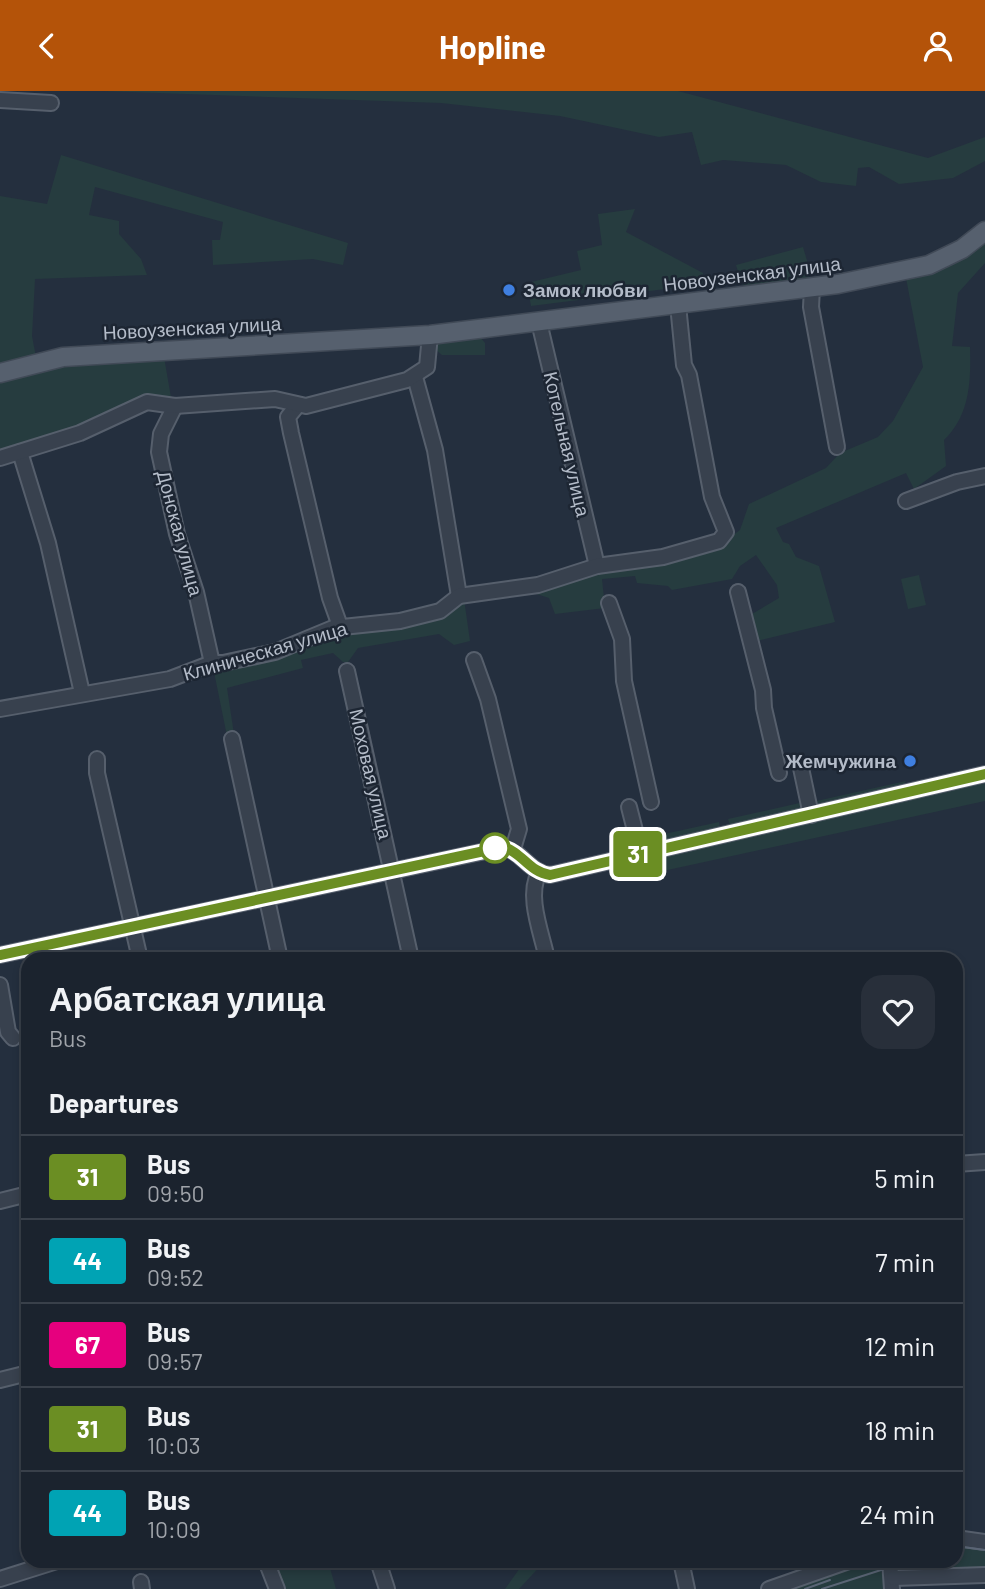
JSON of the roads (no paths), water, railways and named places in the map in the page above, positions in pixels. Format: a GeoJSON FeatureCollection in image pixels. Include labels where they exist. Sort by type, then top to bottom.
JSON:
{"type":"FeatureCollection","features":[{"type":"Feature","properties":{"kind":"main road","name":"Новоузенская улица"},"geometry":{"type":"LineString","coordinates":[[0,373],[63,357],[430,335],[812,288],[929,265],[962,249],[985,232]]}},
{"type":"Feature","properties":{"kind":"street"},"geometry":{"type":"LineString","coordinates":[[0,100],[51,103]]}},
{"type":"Feature","properties":{"kind":"street"},"geometry":{"type":"LineString","coordinates":[[812,288],[811,307],[837,447]]}},
{"type":"Feature","properties":{"kind":"street","name":"Клиническая улица"},"geometry":{"type":"LineString","coordinates":[[0,709],[170,679],[212,663],[275,652],[340,626],[400,621],[440,611],[459,596],[537,585],[597,566],[663,557],[719,541],[726,532],[712,497],[689,375],[684,365],[678,305]]}},
{"type":"Feature","properties":{"kind":"street","name":"Котельная улица"},"geometry":{"type":"LineString","coordinates":[[539,322],[597,566]]}},
{"type":"Feature","properties":{"kind":"street"},"geometry":{"type":"LineString","coordinates":[[0,458],[80,433],[147,402],[176,406],[275,399],[297,406],[415,377],[427,367],[430,335]]}},
{"type":"Feature","properties":{"kind":"street"},"geometry":{"type":"LineString","coordinates":[[415,377],[435,450],[459,596]]}},
{"type":"Feature","properties":{"kind":"street","name":"Донская улица"},"geometry":{"type":"LineString","coordinates":[[176,406],[161,434],[159,452],[177,534],[196,592],[212,663]]}},
{"type":"Feature","properties":{"kind":"street"},"geometry":{"type":"LineString","coordinates":[[297,406],[288,417],[290,433],[330,598],[340,626]]}},
{"type":"Feature","properties":{"kind":"street"},"geometry":{"type":"LineString","coordinates":[[20,452],[48,544],[82,693]]}},
{"type":"Feature","properties":{"kind":"street"},"geometry":{"type":"LineString","coordinates":[[906,501],[957,482],[985,476]]}},
{"type":"Feature","properties":{"kind":"street"},"geometry":{"type":"LineString","coordinates":[[738,591],[763,690],[764,708],[779,773]]}},
{"type":"Feature","properties":{"kind":"street"},"geometry":{"type":"LineString","coordinates":[[609,603],[622,639],[624,681],[651,803]]}},
{"type":"Feature","properties":{"kind":"street"},"geometry":{"type":"LineString","coordinates":[[474,660],[488,699],[519,829],[513,849]]}},
{"type":"Feature","properties":{"kind":"street","name":"Моховая улица"},"geometry":{"type":"LineString","coordinates":[[347,671],[410,952]]}},
{"type":"Feature","properties":{"kind":"street"},"geometry":{"type":"LineString","coordinates":[[232,739],[278,952]]}},
{"type":"Feature","properties":{"kind":"street"},"geometry":{"type":"LineString","coordinates":[[97,759],[97,773],[139,952]]}},
{"type":"Feature","properties":{"kind":"street"},"geometry":{"type":"LineString","coordinates":[[801,768],[811,815]]}},
{"type":"Feature","properties":{"kind":"street"},"geometry":{"type":"LineString","coordinates":[[0,955],[503,847],[513,849],[539,873],[550,875],[985,774]]}},
{"type":"Feature","properties":{"kind":"street"},"geometry":{"type":"LineString","coordinates":[[629,807],[641,854]]}},
{"type":"Feature","properties":{"kind":"street"},"geometry":{"type":"LineString","coordinates":[[539,873],[534,883],[534,894],[546,952]]}},
{"type":"Feature","properties":{"kind":"street"},"geometry":{"type":"LineString","coordinates":[[0,985],[8,1032],[13,1038]]}},
{"type":"Feature","properties":{"kind":"street"},"geometry":{"type":"LineString","coordinates":[[963,1164],[985,1162]]}},
{"type":"Feature","properties":{"kind":"street"},"geometry":{"type":"LineString","coordinates":[[0,1201],[21,1196]]}},
{"type":"Feature","properties":{"kind":"street"},"geometry":{"type":"LineString","coordinates":[[0,1380],[21,1375]]}},
{"type":"Feature","properties":{"kind":"street"},"geometry":{"type":"LineString","coordinates":[[963,1539],[985,1542]]}},
{"type":"Feature","properties":{"kind":"street"},"geometry":{"type":"LineString","coordinates":[[0,1579],[35,1568]]}},
{"type":"Feature","properties":{"kind":"street"},"geometry":{"type":"LineString","coordinates":[[269,1568],[277,1589]]}},
{"type":"Feature","properties":{"kind":"street"},"geometry":{"type":"LineString","coordinates":[[381,1568],[387,1589]]}},
{"type":"Feature","properties":{"kind":"street"},"geometry":{"type":"LineString","coordinates":[[682,1568],[687,1589]]}},
{"type":"Feature","properties":{"kind":"street"},"geometry":{"type":"LineString","coordinates":[[769,1589],[816,1568]]}},
{"type":"Feature","properties":{"kind":"street"},"geometry":{"type":"LineString","coordinates":[[893,1583],[985,1575]]}},
{"type":"Feature","properties":{"kind":"tram line"},"geometry":{"type":"LineString","coordinates":[[963,1547],[985,1550]]}},
{"type":"Feature","properties":{"kind":"tram line"},"geometry":{"type":"LineString","coordinates":[[822,1589],[887,1568]]}},
{"type":"Feature","properties":{"kind":"tram line"},"geometry":{"type":"LineString","coordinates":[[805,1589],[830,1580]]}},
{"type":"Feature","properties":{"kind":"place","name":"Замок любви"},"geometry":{"type":"Point","coordinates":[509,290]}},
{"type":"Feature","properties":{"kind":"place","name":"Жемчужина"},"geometry":{"type":"Point","coordinates":[910,761]}}]}
